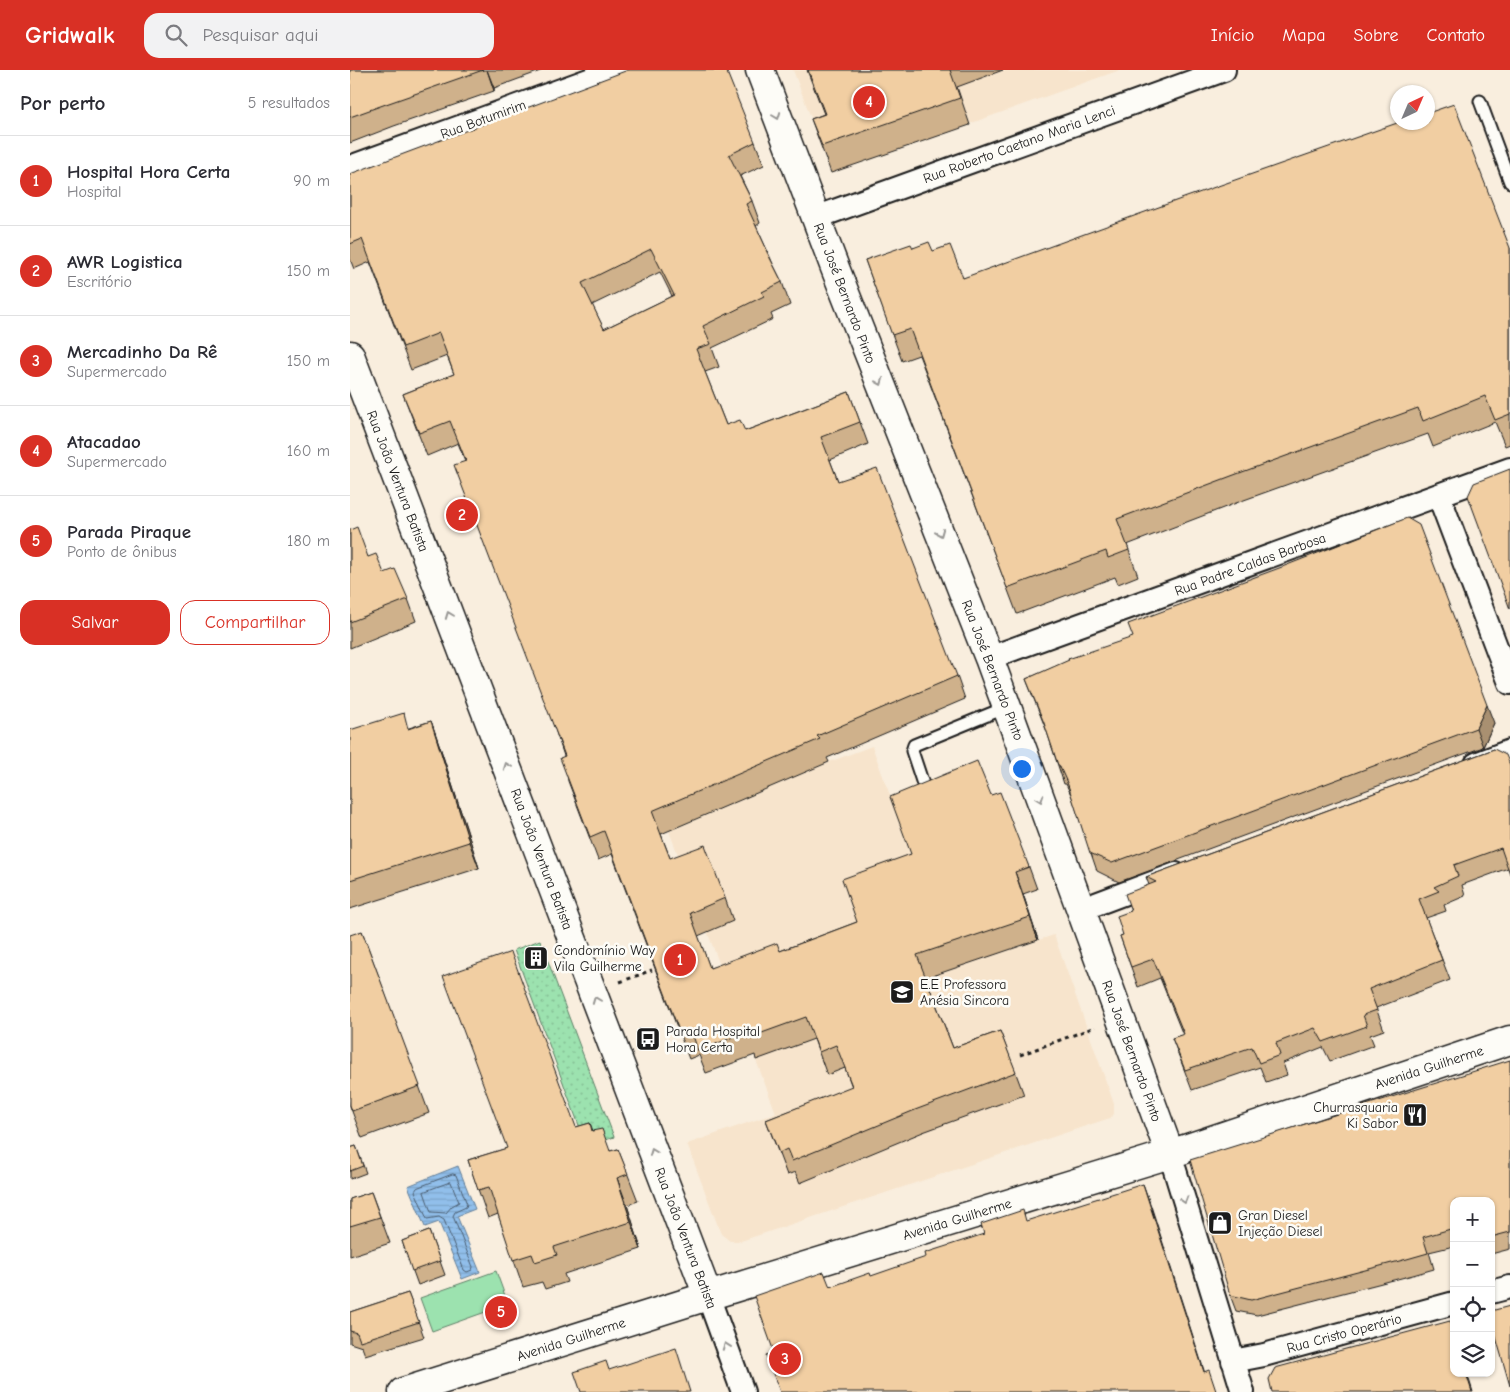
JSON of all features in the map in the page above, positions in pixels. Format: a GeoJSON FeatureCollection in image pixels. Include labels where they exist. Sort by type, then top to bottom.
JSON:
{"type":"FeatureCollection","features":[{"type":"Feature","properties":{"kind":"street","name":"Rua Botumirim"},"geometry":{"type":"LineString","coordinates":[[350,168],[616,70]]}},
{"type":"Feature","properties":{"kind":"street","name":"Rua José Bernardo Pinto"},"geometry":{"type":"LineString","coordinates":[[760,70],[815,218],[1007,707],[1170,1154],[1243,1392]]}},
{"type":"Feature","properties":{"kind":"street","name":"Rua Roberto Caetano Maria Lenci"},"geometry":{"type":"LineString","coordinates":[[815,218],[1224,70]]}},
{"type":"Feature","properties":{"kind":"street","name":"Rua João Ventura Batista"},"geometry":{"type":"LineString","coordinates":[[350,355],[743,1392]]}},
{"type":"Feature","properties":{"kind":"street","name":"Rua Padre Caldas Barbosa"},"geometry":{"type":"LineString","coordinates":[[989,658],[1510,469]]}},
{"type":"Feature","properties":{"kind":"street"},"geometry":{"type":"LineString","coordinates":[[1439,496],[1510,682]]}},
{"type":"Feature","properties":{"kind":"street"},"geometry":{"type":"LineString","coordinates":[[1454,772],[1510,751]]}},
{"type":"Feature","properties":{"kind":"street"},"geometry":{"type":"LineString","coordinates":[[1080,910],[1194,868]]}},
{"type":"Feature","properties":{"kind":"street","name":"Avenida Guilherme"},"geometry":{"type":"LineString","coordinates":[[403,1392],[1170,1154],[1510,1040]]}},
{"type":"Feature","properties":{"kind":"street"},"geometry":{"type":"LineString","coordinates":[[1495,1291],[1510,1287]]}},
{"type":"Feature","properties":{"kind":"street","name":"Rua Cristo Operário"},"geometry":{"type":"LineString","coordinates":[[1233,1361],[1264,1355],[1450,1304]]}},
{"type":"Feature","properties":{"kind":"lane"},"geometry":{"type":"LineString","coordinates":[[1480,101],[1510,182]]}},
{"type":"Feature","properties":{"kind":"lane"},"geometry":{"type":"LineString","coordinates":[[924,787],[912,751],[914,745],[1007,707]]}},
{"type":"Feature","properties":{"kind":"path"},"geometry":{"type":"LineString","coordinates":[[620,982],[652,970]]}},
{"type":"Feature","properties":{"kind":"path"},"geometry":{"type":"LineString","coordinates":[[1020,1055],[1096,1027]]}},
{"type":"Feature","properties":{"kind":"shaded area"},"geometry":{"type":"Polygon","coordinates":[[[793,70],[1120,70],[832,173],[793,70]]]}},
{"type":"Feature","properties":{"kind":"shaded area","name":"E.E Professora Anésia Sincora"},"geometry":{"type":"Polygon","coordinates":[[[872,746],[953,968],[1054,935],[1114,1104],[1114,1114],[1110,1118],[741,1241],[730,1241],[721,1234],[687,1144],[776,1113],[669,831],[829,762],[872,746]]]}},
{"type":"Feature","properties":{"kind":"green space"},"geometry":{"type":"Polygon","coordinates":[[[540,940],[614,1137],[587,1147],[514,950],[540,940]]]}},
{"type":"Feature","properties":{"kind":"green space"},"geometry":{"type":"Polygon","coordinates":[[[496,1271],[508,1304],[432,1331],[420,1298],[496,1271]]]}},
{"type":"Feature","properties":{"kind":"water"},"geometry":{"type":"Polygon","coordinates":[[[458,1166],[475,1209],[457,1216],[480,1272],[462,1279],[439,1222],[425,1227],[408,1186],[458,1166]]]}},
{"type":"Feature","properties":{"kind":"building"},"geometry":{"type":"Polygon","coordinates":[[[350,70],[483,70],[350,117],[350,70]]]}},
{"type":"Feature","properties":{"kind":"building"},"geometry":{"type":"Polygon","coordinates":[[[628,70],[726,70],[755,142],[729,155],[752,201],[746,204],[782,282],[762,292],[764,296],[703,326],[711,344],[696,349],[726,425],[740,420],[745,431],[849,392],[860,422],[821,437],[838,481],[877,468],[957,676],[817,736],[820,739],[652,811],[670,858],[705,845],[725,898],[690,913],[710,968],[777,943],[780,951],[857,922],[842,879],[911,854],[890,797],[977,761],[991,795],[1000,792],[1029,867],[1015,872],[1030,917],[917,955],[953,1048],[1000,1031],[1016,1072],[915,1110],[792,1161],[787,1149],[779,1153],[766,1120],[852,1086],[836,1045],[819,1052],[806,1017],[748,1038],[746,1032],[698,1051],[692,1032],[681,1036],[604,831],[590,837],[560,758],[565,756],[454,465],[466,461],[450,421],[419,433],[403,394],[454,374],[439,333],[403,347],[362,239],[350,244],[350,174],[628,70]],[[651,249],[582,283],[604,329],[674,295],[651,249]]]}},
{"type":"Feature","properties":{"kind":"building"},"geometry":{"type":"Polygon","coordinates":[[[808,70],[950,70],[960,98],[822,146],[811,119],[825,114],[808,70]]]}},
{"type":"Feature","properties":{"kind":"building"},"geometry":{"type":"Polygon","coordinates":[[[1454,104],[1510,248],[1510,414],[1495,420],[1485,396],[1423,421],[1418,408],[1117,519],[1129,550],[1108,558],[1106,551],[1007,588],[910,329],[892,335],[865,260],[911,244],[913,248],[929,242],[933,251],[950,245],[963,278],[1390,126],[1390,130],[1435,130],[1435,111],[1454,104]]]}},
{"type":"Feature","properties":{"kind":"building"},"geometry":{"type":"Polygon","coordinates":[[[1510,469],[1510,609],[1468,496],[1474,483],[1510,469]]]}},
{"type":"Feature","properties":{"kind":"building"},"geometry":{"type":"Polygon","coordinates":[[[1407,518],[1419,525],[1487,705],[1476,728],[1112,863],[1090,853],[1068,785],[1058,765],[1044,723],[1026,679],[1068,659],[1133,637],[1128,624],[1407,518]]]}},
{"type":"Feature","properties":{"kind":"building"},"geometry":{"type":"Polygon","coordinates":[[[357,527],[368,557],[376,554],[384,573],[395,569],[408,599],[350,622],[350,530],[357,527]]]}},
{"type":"Feature","properties":{"kind":"building"},"geometry":{"type":"Polygon","coordinates":[[[404,713],[408,729],[431,721],[469,842],[350,880],[350,730],[404,713]]]}},
{"type":"Feature","properties":{"kind":"building"},"geometry":{"type":"Polygon","coordinates":[[[1494,749],[1506,755],[1510,765],[1510,874],[1501,848],[1454,865],[1458,876],[1434,887],[1439,891],[1419,899],[1442,960],[1369,989],[1377,1010],[1363,1015],[1367,1026],[1323,1042],[1315,1028],[1276,1043],[1280,1055],[1259,1063],[1252,1047],[1185,1070],[1172,1038],[1184,1034],[1153,959],[1131,967],[1120,936],[1123,935],[1117,916],[1131,911],[1125,894],[1156,882],[1146,877],[1494,749]]]}},
{"type":"Feature","properties":{"kind":"building"},"geometry":{"type":"Polygon","coordinates":[[[362,931],[420,1086],[352,1111],[350,1105],[350,935],[362,931]]]}},
{"type":"Feature","properties":{"kind":"building"},"geometry":{"type":"Polygon","coordinates":[[[511,952],[576,1127],[590,1123],[592,1131],[602,1129],[610,1151],[618,1149],[628,1174],[617,1178],[631,1222],[554,1247],[557,1255],[535,1262],[532,1254],[513,1260],[489,1187],[478,1190],[468,1160],[507,1148],[443,976],[511,952]]]}},
{"type":"Feature","properties":{"kind":"building"},"geometry":{"type":"Polygon","coordinates":[[[1510,1060],[1510,1232],[1495,1236],[1495,1197],[1450,1197],[1450,1229],[1423,1237],[1428,1253],[1251,1300],[1230,1295],[1190,1160],[1510,1060]]]}},
{"type":"Feature","properties":{"kind":"building"},"geometry":{"type":"Polygon","coordinates":[[[356,1146],[363,1166],[350,1171],[350,1148],[356,1146]]]}},
{"type":"Feature","properties":{"kind":"building"},"geometry":{"type":"Polygon","coordinates":[[[1143,1184],[1204,1372],[1209,1370],[1216,1391],[780,1392],[766,1355],[774,1352],[754,1296],[824,1272],[830,1287],[870,1273],[871,1276],[926,1257],[925,1253],[984,1234],[981,1224],[1023,1210],[1026,1221],[1143,1184]]]}},
{"type":"Feature","properties":{"kind":"building"},"geometry":{"type":"Polygon","coordinates":[[[371,1192],[380,1217],[350,1226],[350,1199],[371,1192]]]}},
{"type":"Feature","properties":{"kind":"building"},"geometry":{"type":"Polygon","coordinates":[[[429,1231],[440,1261],[412,1271],[402,1241],[429,1231]]]}},
{"type":"Feature","properties":{"kind":"building"},"geometry":{"type":"Polygon","coordinates":[[[408,1293],[419,1322],[360,1341],[357,1333],[350,1331],[350,1312],[408,1293]]]}},
{"type":"Feature","properties":{"kind":"building"},"geometry":{"type":"Polygon","coordinates":[[[1510,1306],[1510,1386],[1495,1334],[1495,1310],[1510,1306]]]}},
{"type":"Feature","properties":{"kind":"building"},"geometry":{"type":"Polygon","coordinates":[[[1450,1321],[1450,1377],[1467,1377],[1472,1392],[1272,1392],[1269,1379],[1275,1368],[1450,1321]]]}},
{"type":"Feature","properties":{"kind":"building"},"geometry":{"type":"Polygon","coordinates":[[[676,1348],[690,1392],[581,1392],[574,1372],[606,1361],[609,1370],[676,1348]]]}},
{"type":"Feature","properties":{"kind":"place","name":"Atacadao"},"geometry":{"type":"Point","coordinates":[869,102]}},
{"type":"Feature","properties":{"kind":"place","name":"AWR Logistica"},"geometry":{"type":"Point","coordinates":[462,515]}},
{"type":"Feature","properties":{"kind":"place","name":"Condomínio Way Vila Guilherme"},"geometry":{"type":"Point","coordinates":[536,958]}},
{"type":"Feature","properties":{"kind":"place","name":"Hospital Hora Certa"},"geometry":{"type":"Point","coordinates":[680,960]}},
{"type":"Feature","properties":{"kind":"place","name":"E.E Professora Anésia Sincora"},"geometry":{"type":"Point","coordinates":[902,992]}},
{"type":"Feature","properties":{"kind":"place","name":"Parada Hospital Hora Certa"},"geometry":{"type":"Point","coordinates":[648,1039]}},
{"type":"Feature","properties":{"kind":"place","name":"Churrasquaria Ki Sabor"},"geometry":{"type":"Point","coordinates":[1415,1115]}},
{"type":"Feature","properties":{"kind":"place","name":"Gran Diesel Injeção Diesel"},"geometry":{"type":"Point","coordinates":[1220,1223]}},
{"type":"Feature","properties":{"kind":"place","name":"Parada Piraque"},"geometry":{"type":"Point","coordinates":[501,1312]}},
{"type":"Feature","properties":{"kind":"place","name":"Mercadinho Da Rê"},"geometry":{"type":"Point","coordinates":[785,1359]}}]}
